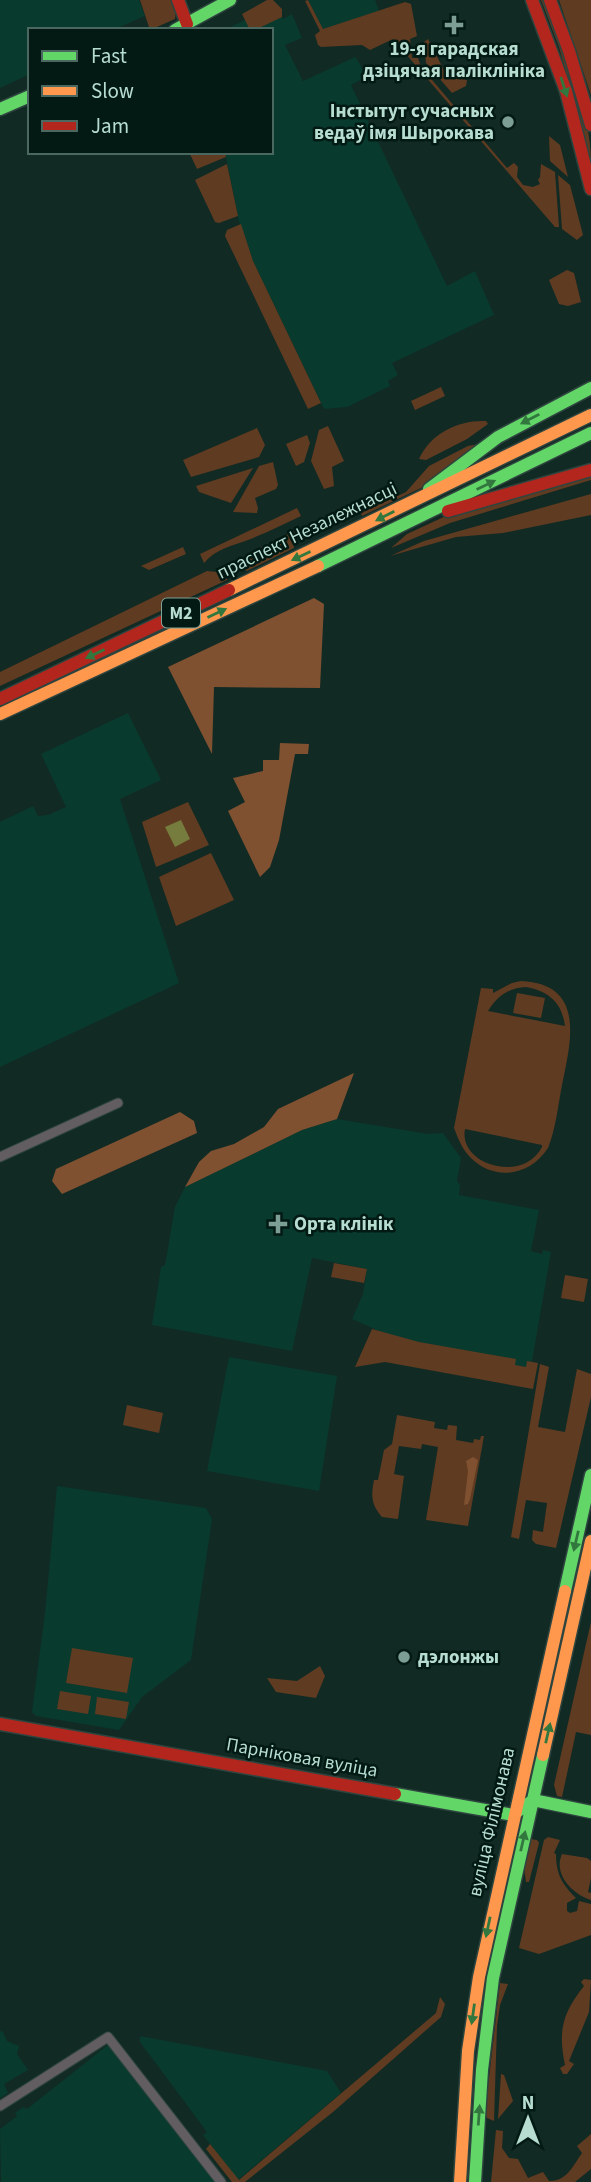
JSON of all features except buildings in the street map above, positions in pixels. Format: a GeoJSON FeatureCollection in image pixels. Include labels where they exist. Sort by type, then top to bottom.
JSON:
{"type":"FeatureCollection","features":[{"type":"Feature","properties":{"kind":"main road"},"geometry":{"type":"LineString","coordinates":[[178,0],[181,27],[230,0]]}},
{"type":"Feature","properties":{"kind":"main road"},"geometry":{"type":"LineString","coordinates":[[532,0],[566,90],[591,189]]}},
{"type":"Feature","properties":{"kind":"main road"},"geometry":{"type":"LineString","coordinates":[[550,0],[569,51],[591,125]]}},
{"type":"Feature","properties":{"kind":"main road"},"geometry":{"type":"LineString","coordinates":[[0,109],[28,97]]}},
{"type":"Feature","properties":{"kind":"main road"},"geometry":{"type":"LineString","coordinates":[[408,504],[498,437],[591,388]]}},
{"type":"Feature","properties":{"kind":"main road","name":"праспект Незалежнасці"},"geometry":{"type":"LineString","coordinates":[[0,699],[591,415]]}},
{"type":"Feature","properties":{"kind":"main road","name":"праспект Незалежнасці"},"geometry":{"type":"LineString","coordinates":[[0,714],[402,526],[591,433]]}},
{"type":"Feature","properties":{"kind":"main road"},"geometry":{"type":"LineString","coordinates":[[402,526],[591,470]]}},
{"type":"Feature","properties":{"kind":"main road","name":"вуліца Філімонава"},"geometry":{"type":"LineString","coordinates":[[460,2182],[473,2010],[488,1927],[591,1475]]}},
{"type":"Feature","properties":{"kind":"main road","name":"вуліца Філімонава"},"geometry":{"type":"LineString","coordinates":[[475,2182],[482,2070],[493,1978],[591,1541]]}},
{"type":"Feature","properties":{"kind":"main road"},"geometry":{"type":"LineString","coordinates":[[558,1620],[572,1623]]}},
{"type":"Feature","properties":{"kind":"main road","name":"Парніковая вуліца"},"geometry":{"type":"LineString","coordinates":[[0,1724],[513,1815]]}},
{"type":"Feature","properties":{"kind":"main road"},"geometry":{"type":"LineString","coordinates":[[513,1815],[533,1800],[591,1812]]}},
{"type":"Feature","properties":{"kind":"street"},"geometry":{"type":"LineString","coordinates":[[0,1157],[118,1103]]}},
{"type":"Feature","properties":{"kind":"street"},"geometry":{"type":"LineString","coordinates":[[0,2106],[108,2037],[220,2182]]}},
{"type":"Feature","properties":{"kind":"shaded area"},"geometry":{"type":"Polygon","coordinates":[[[0,0],[139,0],[145,16],[118,28],[28,28],[28,75],[0,88],[0,0]]]}},
{"type":"Feature","properties":{"kind":"shaded area"},"geometry":{"type":"Polygon","coordinates":[[[140,0],[173,0],[175,19],[149,28],[140,0]]]}},
{"type":"Feature","properties":{"kind":"shaded area"},"geometry":{"type":"Polygon","coordinates":[[[267,0],[273,0],[282,9],[282,17],[259,28],[249,28],[242,14],[267,0]]]}},
{"type":"Feature","properties":{"kind":"shaded area"},"geometry":{"type":"Polygon","coordinates":[[[308,0],[375,0],[379,11],[323,29],[308,0]]]}},
{"type":"Feature","properties":{"kind":"shaded area"},"geometry":{"type":"Polygon","coordinates":[[[308,0],[323,29],[405,2],[411,4],[417,36],[410,39],[412,58],[418,58],[421,67],[507,168],[514,163],[518,167],[517,177],[523,185],[533,187],[540,184],[538,180],[541,164],[555,172],[559,227],[555,227],[393,39],[370,50],[362,45],[321,47],[315,35],[320,31],[305,1],[308,0]]]}},
{"type":"Feature","properties":{"kind":"shaded area"},"geometry":{"type":"Polygon","coordinates":[[[541,0],[545,0],[575,80],[590,142],[591,162],[559,47],[541,0]]]}},
{"type":"Feature","properties":{"kind":"shaded area"},"geometry":{"type":"Polygon","coordinates":[[[559,0],[591,0],[591,95],[559,0]]]}},
{"type":"Feature","properties":{"kind":"shaded area"},"geometry":{"type":"Polygon","coordinates":[[[278,10],[283,19],[292,14],[302,38],[285,45],[303,81],[355,57],[366,77],[351,85],[447,286],[475,271],[494,315],[392,363],[398,375],[388,381],[390,386],[347,407],[324,409],[253,261],[239,221],[225,154],[273,154],[273,28],[228,28],[261,13],[278,10]]]}},
{"type":"Feature","properties":{"kind":"shaded area"},"geometry":{"type":"Polygon","coordinates":[[[428,39],[447,76],[452,74],[467,80],[466,86],[452,93],[426,63],[424,42],[428,39]]]}},
{"type":"Feature","properties":{"kind":"shaded area"},"geometry":{"type":"Polygon","coordinates":[[[549,136],[560,145],[568,177],[550,161],[549,136]]]}},
{"type":"Feature","properties":{"kind":"shaded area"},"geometry":{"type":"Polygon","coordinates":[[[190,154],[225,154],[226,157],[197,169],[190,154]]]}},
{"type":"Feature","properties":{"kind":"shaded area"},"geometry":{"type":"Polygon","coordinates":[[[227,164],[238,216],[219,223],[215,222],[195,180],[227,164]]]}},
{"type":"Feature","properties":{"kind":"shaded area"},"geometry":{"type":"Polygon","coordinates":[[[558,175],[570,185],[583,235],[577,240],[562,229],[558,175]]]}},
{"type":"Feature","properties":{"kind":"shaded area"},"geometry":{"type":"Polygon","coordinates":[[[241,224],[253,261],[321,403],[308,409],[225,236],[227,230],[241,224]]]}},
{"type":"Feature","properties":{"kind":"shaded area"},"geometry":{"type":"Polygon","coordinates":[[[567,270],[574,273],[581,302],[568,306],[559,304],[549,280],[567,270]]]}},
{"type":"Feature","properties":{"kind":"shaded area"},"geometry":{"type":"Polygon","coordinates":[[[441,387],[445,396],[415,410],[411,401],[441,387]]]}},
{"type":"Feature","properties":{"kind":"shaded area"},"geometry":{"type":"Polygon","coordinates":[[[486,421],[488,424],[467,439],[426,460],[419,459],[438,435],[465,423],[486,421]]]}},
{"type":"Feature","properties":{"kind":"shaded area"},"geometry":{"type":"Polygon","coordinates":[[[328,426],[344,461],[332,467],[334,486],[324,489],[311,461],[319,430],[328,426]]]}},
{"type":"Feature","properties":{"kind":"shaded area"},"geometry":{"type":"Polygon","coordinates":[[[257,428],[265,445],[259,457],[191,477],[183,460],[257,428]]]}},
{"type":"Feature","properties":{"kind":"shaded area"},"geometry":{"type":"Polygon","coordinates":[[[307,435],[310,443],[304,462],[296,466],[286,444],[307,435]]]}},
{"type":"Feature","properties":{"kind":"shaded area"},"geometry":{"type":"Polygon","coordinates":[[[479,444],[421,488],[362,516],[361,513],[406,492],[429,466],[468,446],[479,444]]]}},
{"type":"Feature","properties":{"kind":"shaded area"},"geometry":{"type":"Polygon","coordinates":[[[273,462],[278,485],[276,489],[255,498],[257,513],[233,512],[259,466],[273,462]]]}},
{"type":"Feature","properties":{"kind":"shaded area"},"geometry":{"type":"Polygon","coordinates":[[[253,468],[231,503],[199,492],[196,486],[253,468]]]}},
{"type":"Feature","properties":{"kind":"shaded area"},"geometry":{"type":"Polygon","coordinates":[[[591,474],[591,480],[450,523],[391,548],[407,534],[448,515],[591,474]]]}},
{"type":"Feature","properties":{"kind":"shaded area"},"geometry":{"type":"Polygon","coordinates":[[[591,494],[591,515],[503,533],[456,537],[390,556],[424,541],[591,494]]]}},
{"type":"Feature","properties":{"kind":"shaded area"},"geometry":{"type":"Polygon","coordinates":[[[297,508],[301,516],[224,548],[204,563],[200,554],[297,508]]]}},
{"type":"Feature","properties":{"kind":"shaded area"},"geometry":{"type":"Polygon","coordinates":[[[298,530],[300,535],[293,538],[294,548],[247,571],[243,569],[242,565],[253,551],[298,530]]]}},
{"type":"Feature","properties":{"kind":"shaded area"},"geometry":{"type":"Polygon","coordinates":[[[183,547],[186,554],[149,570],[141,566],[183,547]]]}},
{"type":"Feature","properties":{"kind":"shaded area"},"geometry":{"type":"Polygon","coordinates":[[[207,571],[227,573],[227,580],[0,686],[0,672],[207,571]]]}},
{"type":"Feature","properties":{"kind":"shaded area"},"geometry":{"type":"Polygon","coordinates":[[[314,598],[324,604],[320,688],[214,687],[212,754],[168,667],[314,598]]]}},
{"type":"Feature","properties":{"kind":"shaded area"},"geometry":{"type":"Polygon","coordinates":[[[128,713],[161,780],[120,799],[179,983],[0,1067],[0,822],[33,806],[38,816],[48,815],[66,807],[41,754],[128,713]]]}},
{"type":"Feature","properties":{"kind":"shaded area"},"geometry":{"type":"Polygon","coordinates":[[[280,743],[309,744],[308,754],[295,754],[279,840],[270,867],[260,877],[228,811],[245,802],[233,778],[263,771],[263,760],[279,760],[280,743]]]}},
{"type":"Feature","properties":{"kind":"shaded area"},"geometry":{"type":"Polygon","coordinates":[[[188,802],[209,845],[156,867],[142,822],[188,802]]]}},
{"type":"Feature","properties":{"kind":"shaded area"},"geometry":{"type":"Polygon","coordinates":[[[181,820],[190,839],[175,847],[165,827],[181,820]]]}},
{"type":"Feature","properties":{"kind":"shaded area"},"geometry":{"type":"Polygon","coordinates":[[[211,853],[234,900],[176,926],[159,877],[211,853]]]}},
{"type":"Feature","properties":{"kind":"shaded area"},"geometry":{"type":"Polygon","coordinates":[[[521,981],[542,985],[556,992],[565,1004],[569,1018],[569,1051],[548,1148],[532,1165],[522,1170],[500,1173],[480,1165],[470,1157],[462,1147],[454,1128],[481,988],[493,989],[493,993],[521,981]],[[526,987],[504,994],[488,1011],[565,1026],[561,1010],[553,999],[541,991],[526,987]],[[465,1129],[466,1142],[471,1152],[494,1165],[521,1165],[533,1158],[542,1147],[542,1145],[465,1129]]]}},
{"type":"Feature","properties":{"kind":"shaded area"},"geometry":{"type":"Polygon","coordinates":[[[517,993],[545,998],[541,1018],[513,1013],[517,993]]]}},
{"type":"Feature","properties":{"kind":"shaded area"},"geometry":{"type":"Polygon","coordinates":[[[354,1073],[337,1119],[302,1130],[185,1187],[199,1162],[211,1151],[234,1144],[264,1127],[278,1109],[354,1073]]]}},
{"type":"Feature","properties":{"kind":"shaded area"},"geometry":{"type":"Polygon","coordinates":[[[180,1112],[194,1121],[197,1133],[62,1194],[52,1181],[56,1169],[180,1112]]]}},
{"type":"Feature","properties":{"kind":"shaded area"},"geometry":{"type":"Polygon","coordinates":[[[337,1119],[428,1134],[443,1133],[461,1158],[457,1181],[460,1185],[459,1195],[539,1210],[531,1251],[542,1254],[543,1250],[551,1252],[528,1384],[352,1319],[363,1294],[367,1269],[312,1258],[292,1351],[152,1325],[161,1267],[165,1265],[175,1207],[185,1187],[302,1130],[337,1119]]]}},
{"type":"Feature","properties":{"kind":"shaded area"},"geometry":{"type":"Polygon","coordinates":[[[334,1263],[367,1269],[364,1283],[331,1277],[334,1263]]]}},
{"type":"Feature","properties":{"kind":"shaded area"},"geometry":{"type":"Polygon","coordinates":[[[565,1275],[588,1279],[584,1302],[561,1298],[565,1275]]]}},
{"type":"Feature","properties":{"kind":"shaded area"},"geometry":{"type":"Polygon","coordinates":[[[372,1329],[419,1342],[516,1359],[515,1365],[526,1367],[527,1361],[538,1363],[533,1389],[385,1362],[355,1367],[372,1329]]]}},
{"type":"Feature","properties":{"kind":"shaded area"},"geometry":{"type":"Polygon","coordinates":[[[229,1357],[337,1376],[319,1491],[207,1471],[229,1357]]]}},
{"type":"Feature","properties":{"kind":"shaded area"},"geometry":{"type":"Polygon","coordinates":[[[540,1364],[549,1367],[538,1427],[565,1432],[577,1369],[591,1374],[591,1397],[556,1548],[536,1544],[532,1540],[533,1530],[543,1532],[547,1503],[526,1500],[519,1539],[511,1537],[540,1364]]]}},
{"type":"Feature","properties":{"kind":"shaded area"},"geometry":{"type":"Polygon","coordinates":[[[127,1405],[163,1413],[159,1433],[123,1425],[127,1405]]]}},
{"type":"Feature","properties":{"kind":"shaded area"},"geometry":{"type":"Polygon","coordinates":[[[397,1415],[435,1422],[434,1428],[447,1430],[448,1425],[457,1426],[456,1440],[473,1443],[474,1439],[480,1440],[481,1436],[484,1436],[468,1526],[426,1520],[438,1447],[422,1444],[421,1449],[399,1446],[394,1474],[404,1476],[398,1519],[382,1517],[378,1512],[373,1500],[374,1480],[378,1480],[384,1450],[392,1444],[397,1415]]]}},
{"type":"Feature","properties":{"kind":"shaded area"},"geometry":{"type":"Polygon","coordinates":[[[473,1457],[478,1460],[470,1499],[468,1504],[464,1505],[468,1471],[466,1461],[473,1457]]]}},
{"type":"Feature","properties":{"kind":"shaded area"},"geometry":{"type":"Polygon","coordinates":[[[57,1486],[206,1508],[212,1519],[191,1660],[142,1697],[119,1730],[36,1716],[32,1712],[57,1486]]]}},
{"type":"Feature","properties":{"kind":"shaded area"},"geometry":{"type":"Polygon","coordinates":[[[591,1622],[591,1735],[576,1732],[562,1797],[557,1796],[554,1785],[591,1622]]]}},
{"type":"Feature","properties":{"kind":"shaded area"},"geometry":{"type":"Polygon","coordinates":[[[72,1648],[133,1658],[127,1693],[66,1683],[72,1648]]]}},
{"type":"Feature","properties":{"kind":"shaded area"},"geometry":{"type":"Polygon","coordinates":[[[320,1666],[325,1676],[316,1698],[276,1692],[267,1678],[297,1681],[320,1666]]]}},
{"type":"Feature","properties":{"kind":"shaded area"},"geometry":{"type":"Polygon","coordinates":[[[60,1691],[91,1696],[88,1714],[57,1709],[60,1691]]]}},
{"type":"Feature","properties":{"kind":"shaded area"},"geometry":{"type":"Polygon","coordinates":[[[97,1697],[129,1702],[126,1719],[95,1714],[97,1697]]]}},
{"type":"Feature","properties":{"kind":"shaded area"},"geometry":{"type":"Polygon","coordinates":[[[548,1837],[560,1840],[554,1853],[557,1867],[564,1883],[576,1898],[567,1903],[567,1911],[577,1911],[579,1901],[591,1904],[591,1935],[539,1954],[519,1948],[544,1840],[548,1837]]]}},
{"type":"Feature","properties":{"kind":"shaded area"},"geometry":{"type":"Polygon","coordinates":[[[530,1839],[539,1843],[529,1882],[526,1882],[524,1868],[530,1839]]]}},
{"type":"Feature","properties":{"kind":"shaded area"},"geometry":{"type":"Polygon","coordinates":[[[562,1854],[591,1861],[588,1892],[591,1893],[591,1900],[577,1893],[562,1876],[562,1854]]]}},
{"type":"Feature","properties":{"kind":"shaded area"},"geometry":{"type":"Polygon","coordinates":[[[584,1979],[591,1980],[589,2012],[569,2061],[574,2064],[567,2074],[563,2074],[560,2068],[565,2065],[562,2032],[566,2014],[584,1986],[581,1982],[584,1979]]]}},
{"type":"Feature","properties":{"kind":"shaded area"},"geometry":{"type":"Polygon","coordinates":[[[500,1983],[508,1984],[500,2005],[497,2026],[494,2121],[487,2118],[485,2113],[500,1983]]]}},
{"type":"Feature","properties":{"kind":"shaded area"},"geometry":{"type":"Polygon","coordinates":[[[440,1997],[445,2004],[441,2017],[333,2112],[245,2182],[232,2182],[206,2149],[210,2144],[239,2180],[436,2013],[440,1997]]]}},
{"type":"Feature","properties":{"kind":"shaded area"},"geometry":{"type":"Polygon","coordinates":[[[0,2031],[7,2041],[19,2046],[17,2054],[28,2070],[4,2084],[8,2093],[0,2098],[0,2031]]]}},
{"type":"Feature","properties":{"kind":"shaded area"},"geometry":{"type":"Polygon","coordinates":[[[140,2036],[327,2071],[341,2093],[238,2180],[203,2135],[207,2132],[140,2042],[140,2036]]]}},
{"type":"Feature","properties":{"kind":"shaded area"},"geometry":{"type":"Polygon","coordinates":[[[109,2044],[216,2182],[1,2182],[0,2129],[17,2116],[15,2113],[23,2107],[27,2109],[109,2044]]]}},
{"type":"Feature","properties":{"kind":"shaded area"},"geometry":{"type":"Polygon","coordinates":[[[501,2074],[504,2075],[513,2101],[498,2119],[501,2074]]]}},
{"type":"Feature","properties":{"kind":"shaded area"},"geometry":{"type":"Polygon","coordinates":[[[496,2130],[503,2131],[502,2148],[509,2158],[518,2159],[528,2178],[543,2172],[549,2181],[560,2179],[568,2172],[582,2153],[577,2146],[591,2134],[591,2169],[575,2182],[491,2182],[496,2130]]]}},
{"type":"Feature","properties":{"kind":"traffic: fast"},"geometry":{"type":"LineString","coordinates":[[179,28],[230,0]]}},
{"type":"Feature","properties":{"kind":"traffic: fast"},"geometry":{"type":"LineString","coordinates":[[0,109],[28,97]]}},
{"type":"Feature","properties":{"kind":"traffic: fast"},"geometry":{"type":"LineString","coordinates":[[429,489],[498,437],[591,388]]}},
{"type":"Feature","properties":{"kind":"traffic: fast"},"geometry":{"type":"LineString","coordinates":[[318,566],[591,433]]}},
{"type":"Feature","properties":{"kind":"traffic: fast"},"geometry":{"type":"LineString","coordinates":[[565,1591],[591,1475]]}},
{"type":"Feature","properties":{"kind":"traffic: fast"},"geometry":{"type":"LineString","coordinates":[[475,2182],[482,2070],[493,1978],[543,1755]]}},
{"type":"Feature","properties":{"kind":"traffic: fast"},"geometry":{"type":"LineString","coordinates":[[395,1794],[513,1815],[533,1800],[591,1812]]}},
{"type":"Feature","properties":{"kind":"traffic: slow"},"geometry":{"type":"LineString","coordinates":[[229,590],[591,415]]}},
{"type":"Feature","properties":{"kind":"traffic: slow"},"geometry":{"type":"LineString","coordinates":[[0,714],[318,566]]}},
{"type":"Feature","properties":{"kind":"traffic: slow"},"geometry":{"type":"LineString","coordinates":[[543,1755],[591,1541]]}},
{"type":"Feature","properties":{"kind":"traffic: slow"},"geometry":{"type":"LineString","coordinates":[[460,2182],[468,2051],[479,1977],[565,1591]]}},
{"type":"Feature","properties":{"kind":"traffic: jam"},"geometry":{"type":"LineString","coordinates":[[178,0],[187,24]]}},
{"type":"Feature","properties":{"kind":"traffic: jam"},"geometry":{"type":"LineString","coordinates":[[532,0],[566,91],[591,189]]}},
{"type":"Feature","properties":{"kind":"traffic: jam"},"geometry":{"type":"LineString","coordinates":[[550,0],[569,51],[591,125]]}},
{"type":"Feature","properties":{"kind":"traffic: jam"},"geometry":{"type":"LineString","coordinates":[[448,511],[591,470]]}},
{"type":"Feature","properties":{"kind":"traffic: jam"},"geometry":{"type":"LineString","coordinates":[[0,699],[229,590]]}},
{"type":"Feature","properties":{"kind":"traffic: jam"},"geometry":{"type":"LineString","coordinates":[[0,1724],[395,1794]]}},
{"type":"Feature","properties":{"kind":"place","name":"19-я гарадская дзіцячая паліклініка"},"geometry":{"type":"Point","coordinates":[454,25]}},
{"type":"Feature","properties":{"kind":"place","name":"Інстытут сучасных ведаў імя Шырокава"},"geometry":{"type":"Point","coordinates":[508,122]}},
{"type":"Feature","properties":{"kind":"place","name":"Орта клінік"},"geometry":{"type":"Point","coordinates":[278,1224]}},
{"type":"Feature","properties":{"kind":"place","name":"дэлонжы"},"geometry":{"type":"Point","coordinates":[404,1657]}}]}
